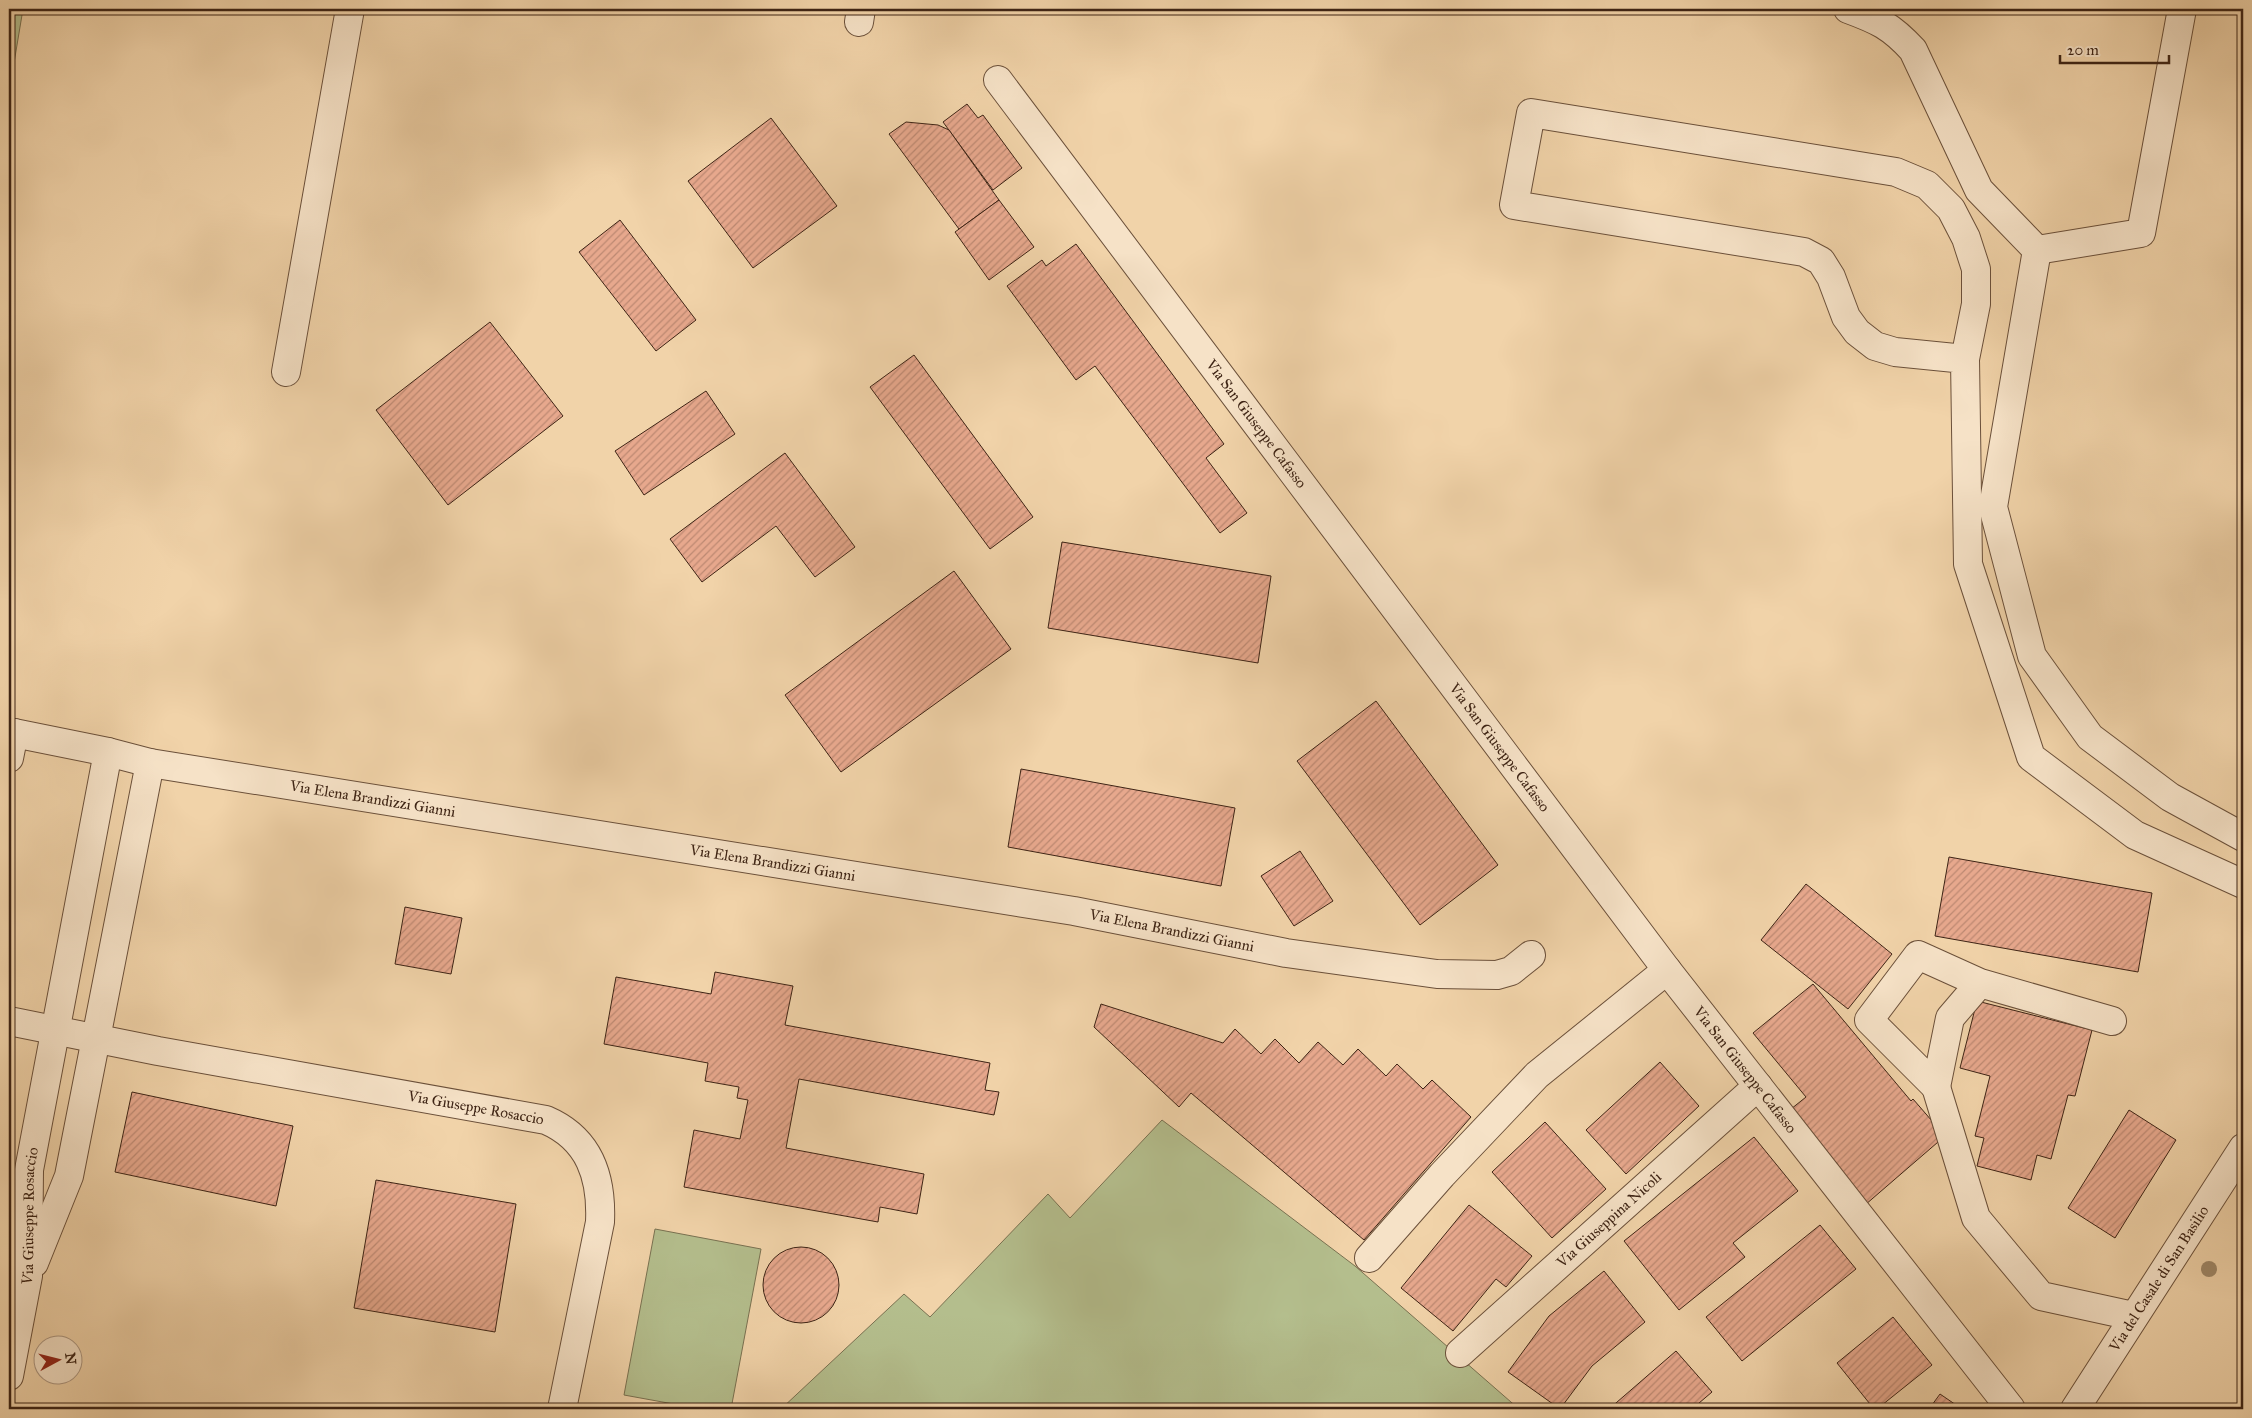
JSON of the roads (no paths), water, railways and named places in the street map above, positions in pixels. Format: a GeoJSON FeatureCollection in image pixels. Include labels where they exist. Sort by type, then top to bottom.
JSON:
{"type":"FeatureCollection","features":[{"type":"Feature","properties":{"kind":"street"},"geometry":{"type":"LineString","coordinates":[[286,372],[350,9]]}},
{"type":"Feature","properties":{"kind":"street"},"geometry":{"type":"LineString","coordinates":[[1848,9],[1881,22],[1899,35],[1913,50],[1979,190],[2037,250]]}},
{"type":"Feature","properties":{"kind":"street"},"geometry":{"type":"LineString","coordinates":[[2037,250],[2141,233],[2182,9]]}},
{"type":"Feature","properties":{"kind":"street","name":"Via San Giuseppe Cafasso"},"geometry":{"type":"LineString","coordinates":[[998,80],[1667,970],[2011,1409]]}},
{"type":"Feature","properties":{"kind":"street"},"geometry":{"type":"LineString","coordinates":[[1965,359],[1895,352],[1875,346],[1857,332],[1846,317],[1831,276],[1821,260],[1804,252],[1514,205],[1531,112],[1896,172],[1927,185],[1951,208],[1966,238],[1976,269],[1976,304],[1965,359],[1968,564],[2031,757],[2135,835],[2243,884]]}},
{"type":"Feature","properties":{"kind":"street"},"geometry":{"type":"LineString","coordinates":[[2037,250],[1993,507],[2032,656],[2090,737],[2170,797],[2243,837]]}},
{"type":"Feature","properties":{"kind":"street","name":"Via Elena Brandizzi Gianni"},"geometry":{"type":"LineString","coordinates":[[10,741],[108,752],[150,763],[1074,911],[1295,954],[1437,974],[1497,975],[1512,971],[1531,955]]}},
{"type":"Feature","properties":{"kind":"street","name":"Via Giuseppe Rosaccio"},"geometry":{"type":"LineString","coordinates":[[28,1276],[29,1170],[108,752]]}},
{"type":"Feature","properties":{"kind":"street","name":"Via Giuseppe Rosaccio"},"geometry":{"type":"LineString","coordinates":[[28,1276],[69,1176],[150,763]]}},
{"type":"Feature","properties":{"kind":"street"},"geometry":{"type":"LineString","coordinates":[[2112,1022],[1980,983],[1918,955],[1869,1020],[1936,1087],[1976,1218],[2041,1296],[2134,1316]]}},
{"type":"Feature","properties":{"kind":"street"},"geometry":{"type":"LineString","coordinates":[[1369,1258],[1442,1175],[1537,1075],[1667,970]]}},
{"type":"Feature","properties":{"kind":"street"},"geometry":{"type":"LineString","coordinates":[[1936,1087],[1950,1018],[1980,983]]}},
{"type":"Feature","properties":{"kind":"street","name":"Via Giuseppe Rosaccio"},"geometry":{"type":"LineString","coordinates":[[9,1021],[96,1039],[546,1120],[571,1135],[581,1144],[590,1159],[599,1190],[601,1206],[600,1222],[562,1409]]}},
{"type":"Feature","properties":{"kind":"street","name":"Via Giuseppina Nicoli"},"geometry":{"type":"LineString","coordinates":[[1460,1353],[1758,1086]]}},
{"type":"Feature","properties":{"kind":"street","name":"Via del Casale di San Basilio"},"geometry":{"type":"LineString","coordinates":[[2075,1409],[2243,1148]]}},
{"type":"Feature","properties":{"kind":"street"},"geometry":{"type":"LineString","coordinates":[[9,1376],[28,1276]]}}]}
